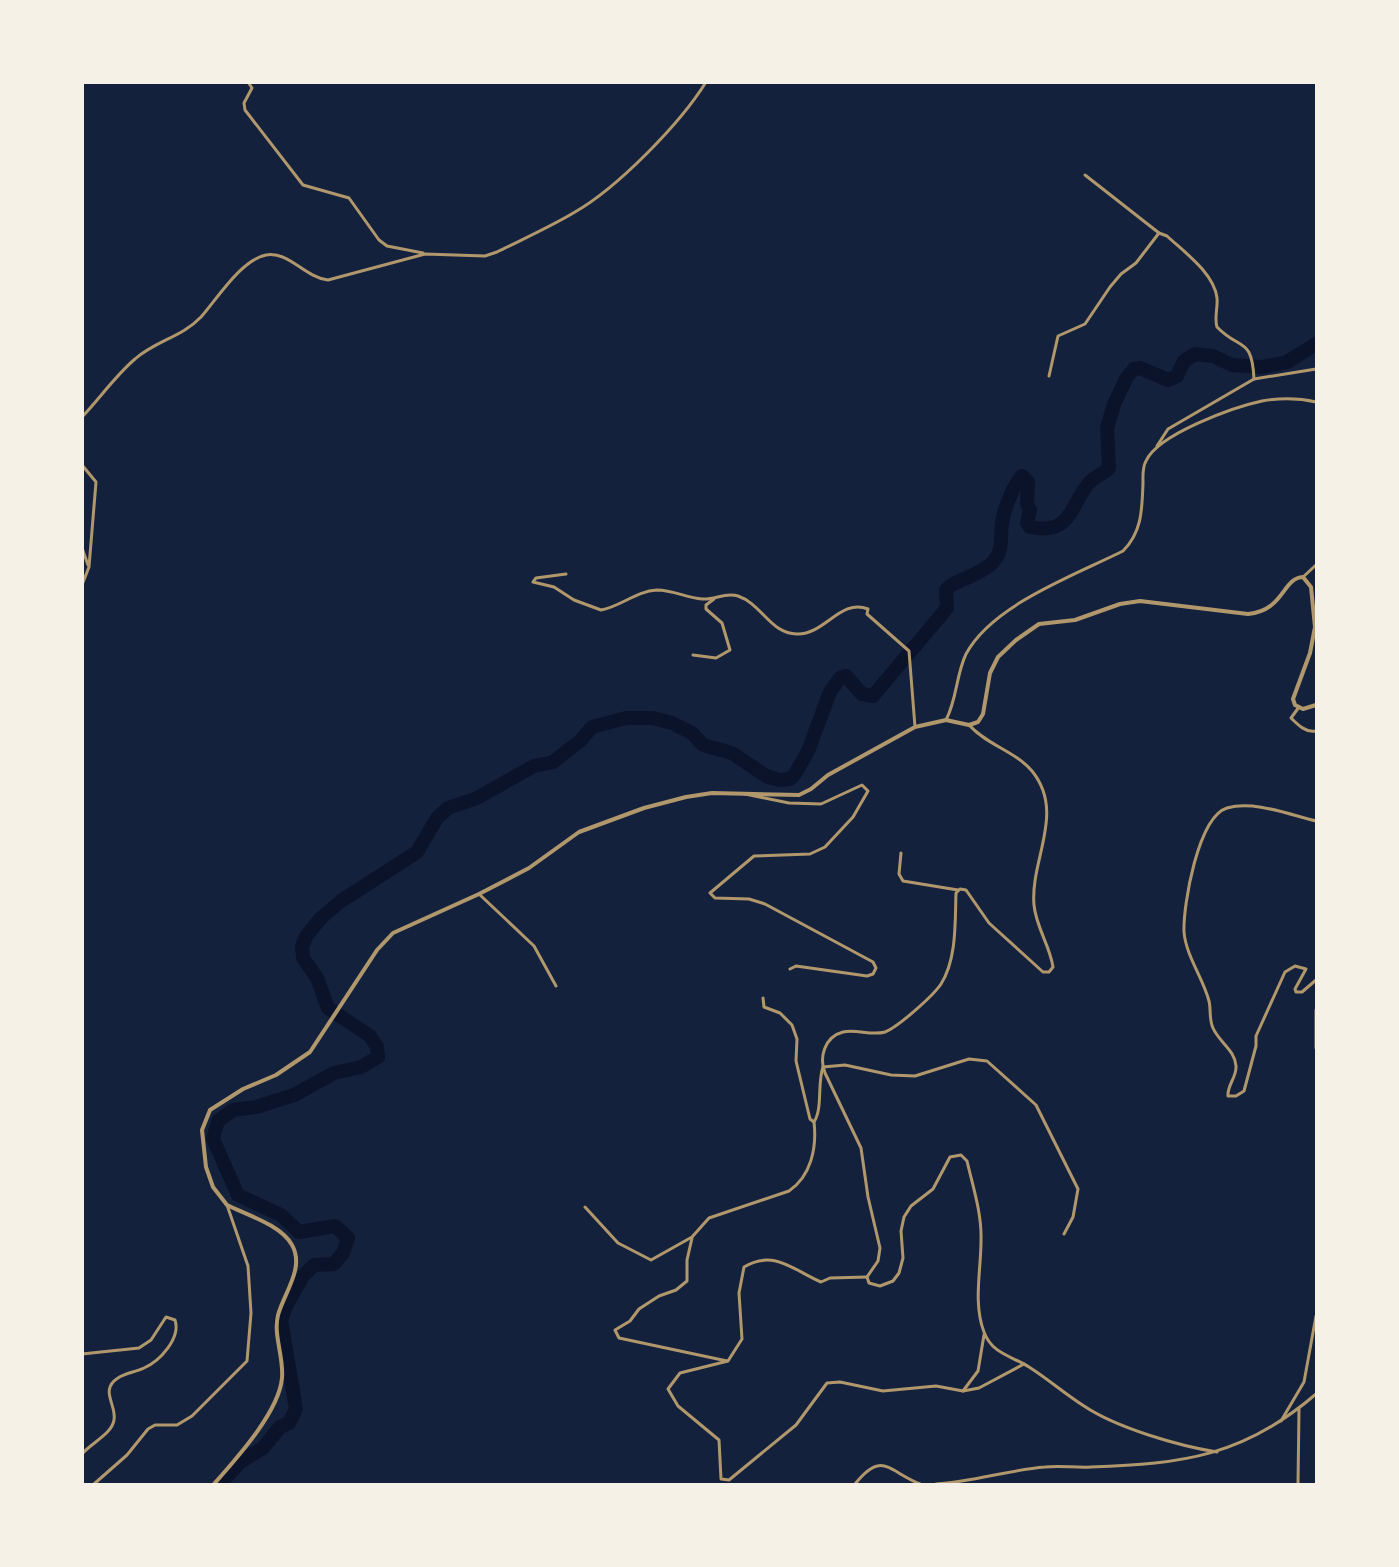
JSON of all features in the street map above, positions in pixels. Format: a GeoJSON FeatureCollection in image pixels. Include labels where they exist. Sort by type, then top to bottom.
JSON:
{"type":"FeatureCollection","features":[{"type":"Feature","properties":{"kind":"street"},"geometry":{"type":"LineString","coordinates":[[248,82],[252,88],[244,104],[245,110],[303,185],[349,198],[379,240],[387,246],[425,254],[485,256],[578,211],[630,169],[695,100],[706,82]]}},
{"type":"Feature","properties":{"kind":"street"},"geometry":{"type":"LineString","coordinates":[[1085,176],[1167,236],[1204,271],[1214,286],[1217,298],[1217,327],[1246,347],[1253,360],[1254,379]]}},
{"type":"Feature","properties":{"kind":"street"},"geometry":{"type":"LineString","coordinates":[[1049,376],[1058,336],[1085,324],[1121,274],[1136,263],[1160,233]]}},
{"type":"Feature","properties":{"kind":"street"},"geometry":{"type":"LineString","coordinates":[[82,417],[134,360],[154,345],[186,332],[226,286],[258,257],[269,254],[281,256],[316,278],[328,280],[425,254]]}},
{"type":"Feature","properties":{"kind":"street"},"geometry":{"type":"LineString","coordinates":[[946,720],[953,707],[965,657],[994,620],[1058,583],[1123,551],[1131,543],[1141,519],[1145,461],[1157,448],[1167,429],[1254,379],[1317,369]]}},
{"type":"Feature","properties":{"kind":"street"},"geometry":{"type":"LineString","coordinates":[[1157,448],[1198,424],[1261,401],[1285,399],[1317,402]]}},
{"type":"Feature","properties":{"kind":"street"},"geometry":{"type":"LineString","coordinates":[[82,465],[96,482],[89,567],[82,585]]}},
{"type":"Feature","properties":{"kind":"street"},"geometry":{"type":"LineString","coordinates":[[82,548],[89,567]]}},
{"type":"Feature","properties":{"kind":"street"},"geometry":{"type":"LineString","coordinates":[[94,1485],[127,1455],[148,1429],[155,1425],[177,1425],[192,1416],[246,1361],[251,1313],[248,1266],[227,1205],[213,1187],[206,1167],[202,1130],[210,1110],[234,1094],[302,1059],[310,1052],[377,950],[393,933],[480,894],[529,868],[579,832],[594,826],[686,797],[743,793],[799,795],[811,789],[828,775],[915,727],[946,720],[969,725],[978,722],[983,714],[986,684],[998,657],[1032,626],[1047,622],[1075,620],[1120,604],[1140,601],[1248,614],[1260,613],[1274,605],[1292,581],[1303,577],[1317,565]]}},
{"type":"Feature","properties":{"kind":"street"},"geometry":{"type":"LineString","coordinates":[[566,574],[537,578],[533,582],[554,587],[574,600],[601,610],[657,590],[703,599],[727,594],[746,600],[783,632],[797,634],[818,630],[847,608],[864,607],[868,609],[867,614],[907,647],[911,656],[915,727]]}},
{"type":"Feature","properties":{"kind":"street"},"geometry":{"type":"LineString","coordinates":[[1303,577],[1311,587],[1315,627],[1310,653],[1293,692],[1294,702],[1299,707],[1307,709],[1317,705]]}},
{"type":"Feature","properties":{"kind":"street"},"geometry":{"type":"LineString","coordinates":[[693,655],[716,658],[730,650],[722,623],[706,609],[706,605],[717,596]]}},
{"type":"Feature","properties":{"kind":"street"},"geometry":{"type":"LineString","coordinates":[[1299,707],[1291,718],[1311,732],[1317,731]]}},
{"type":"Feature","properties":{"kind":"street"},"geometry":{"type":"LineString","coordinates":[[901,853],[898,874],[903,881],[966,890],[989,923],[1043,972],[1051,971],[1052,960],[1034,907],[1036,879],[1048,821],[1042,789],[1024,763],[979,736],[969,725]]}},
{"type":"Feature","properties":{"kind":"street"},"geometry":{"type":"LineString","coordinates":[[743,793],[789,804],[821,804],[862,785],[868,791],[853,817],[825,847],[810,854],[754,856],[710,893],[714,898],[740,898],[765,904],[873,962],[876,968],[873,974],[867,976],[796,966],[790,969]]}},
{"type":"Feature","properties":{"kind":"street"},"geometry":{"type":"LineString","coordinates":[[1317,821],[1243,806],[1226,808],[1213,815],[1201,841],[1189,889],[1184,931],[1186,943],[1209,1002],[1213,1028],[1234,1056],[1237,1068],[1228,1090],[1228,1096],[1236,1096],[1244,1091],[1256,1046],[1256,1036],[1285,972],[1295,966],[1306,969],[1296,992],[1302,992],[1317,980]]}},
{"type":"Feature","properties":{"kind":"street"},"geometry":{"type":"LineString","coordinates":[[585,1207],[618,1243],[651,1260],[692,1237],[709,1218],[789,1191],[797,1185],[805,1178],[813,1152],[814,1122],[817,1115],[819,1079],[824,1049],[843,1032],[885,1032],[939,986],[951,954],[958,890]]}},
{"type":"Feature","properties":{"kind":"street"},"geometry":{"type":"LineString","coordinates":[[480,894],[534,946],[556,986]]}},
{"type":"Feature","properties":{"kind":"street"},"geometry":{"type":"LineString","coordinates":[[763,998],[764,1007],[780,1012],[792,1025],[797,1039],[796,1061],[810,1119],[814,1122]]}},
{"type":"Feature","properties":{"kind":"street"},"geometry":{"type":"LineString","coordinates":[[1317,1010],[1317,1048]]}},
{"type":"Feature","properties":{"kind":"street"},"geometry":{"type":"LineString","coordinates":[[822,1067],[845,1065],[891,1075],[915,1076],[969,1059],[987,1060],[1036,1105],[1078,1189],[1073,1217],[1064,1234]]}},
{"type":"Feature","properties":{"kind":"street"},"geometry":{"type":"LineString","coordinates":[[822,1067],[864,1159],[868,1197],[880,1248],[878,1261],[867,1277],[868,1283],[874,1286],[893,1281],[902,1266],[901,1231],[907,1211],[933,1189],[950,1157],[961,1155],[967,1161],[981,1223],[978,1264],[980,1316],[984,1334],[978,1371],[963,1391]]}},
{"type":"Feature","properties":{"kind":"street"},"geometry":{"type":"LineString","coordinates":[[214,1485],[249,1441],[280,1391],[282,1368],[276,1329],[278,1315],[291,1286],[296,1261],[291,1244],[283,1235],[227,1205]]}},
{"type":"Feature","properties":{"kind":"street"},"geometry":{"type":"LineString","coordinates":[[692,1237],[687,1260],[687,1281],[676,1290],[659,1296],[639,1309],[630,1321],[615,1330],[619,1338],[634,1343],[682,1349],[728,1361]]}},
{"type":"Feature","properties":{"kind":"street"},"geometry":{"type":"LineString","coordinates":[[867,1277],[839,1277],[821,1282],[778,1260],[759,1258],[744,1267],[739,1293],[742,1339],[728,1361],[680,1373],[668,1389],[678,1406],[719,1440],[720,1473],[724,1481],[729,1480],[796,1425],[827,1383],[840,1382],[883,1391],[936,1386],[963,1391],[979,1388],[1006,1371],[1024,1364]]}},
{"type":"Feature","properties":{"kind":"street"},"geometry":{"type":"LineString","coordinates":[[1280,1423],[1304,1382],[1317,1316]]}},
{"type":"Feature","properties":{"kind":"street"},"geometry":{"type":"LineString","coordinates":[[82,1354],[139,1348],[151,1340],[166,1317],[175,1320],[176,1333],[165,1351],[147,1367],[117,1378],[112,1383],[108,1397],[115,1416],[112,1426],[82,1454]]}},
{"type":"Feature","properties":{"kind":"street"},"geometry":{"type":"LineString","coordinates":[[984,1334],[999,1353],[1024,1364],[1085,1407],[1113,1422],[1172,1440],[1186,1448],[1217,1452]]}},
{"type":"Feature","properties":{"kind":"street"},"geometry":{"type":"LineString","coordinates":[[936,1485],[981,1480],[1034,1468],[1136,1464],[1217,1452],[1250,1440],[1280,1423],[1317,1394]]}},
{"type":"Feature","properties":{"kind":"street"},"geometry":{"type":"LineString","coordinates":[[1298,1485],[1299,1409]]}},
{"type":"Feature","properties":{"kind":"street"},"geometry":{"type":"LineString","coordinates":[[855,1485],[864,1471],[879,1465],[888,1467],[920,1485]]}},
{"type":"Feature","properties":{"kind":"waterway"},"geometry":{"type":"LineString","coordinates":[[220,1484],[240,1462],[263,1448],[280,1427],[289,1423],[296,1409],[281,1320],[303,1276],[314,1265],[334,1264],[343,1253],[348,1238],[335,1226],[299,1232],[281,1215],[238,1195],[213,1139],[218,1121],[233,1110],[256,1107],[294,1095],[334,1073],[361,1067],[378,1057],[377,1047],[370,1036],[328,1008],[317,978],[303,958],[302,946],[307,935],[321,918],[341,901],[417,852],[437,818],[448,808],[477,798],[534,766],[553,762],[580,741],[592,727],[626,718],[653,718],[672,723],[692,733],[703,745],[732,753],[766,776],[779,780],[790,779],[808,751],[830,692],[840,678],[846,676],[862,694],[873,696],[947,608],[946,590],[955,583],[983,570],[996,558],[1000,549],[1005,511],[1012,492],[1022,476],[1028,482],[1027,504],[1030,510],[1027,523],[1030,527],[1044,529],[1055,527],[1069,516],[1083,490],[1094,478],[1109,468],[1107,428],[1114,404],[1127,377],[1134,369],[1140,368],[1168,380],[1177,376],[1184,361],[1195,354],[1213,356],[1232,365],[1262,367],[1287,362],[1316,344]]}}]}
